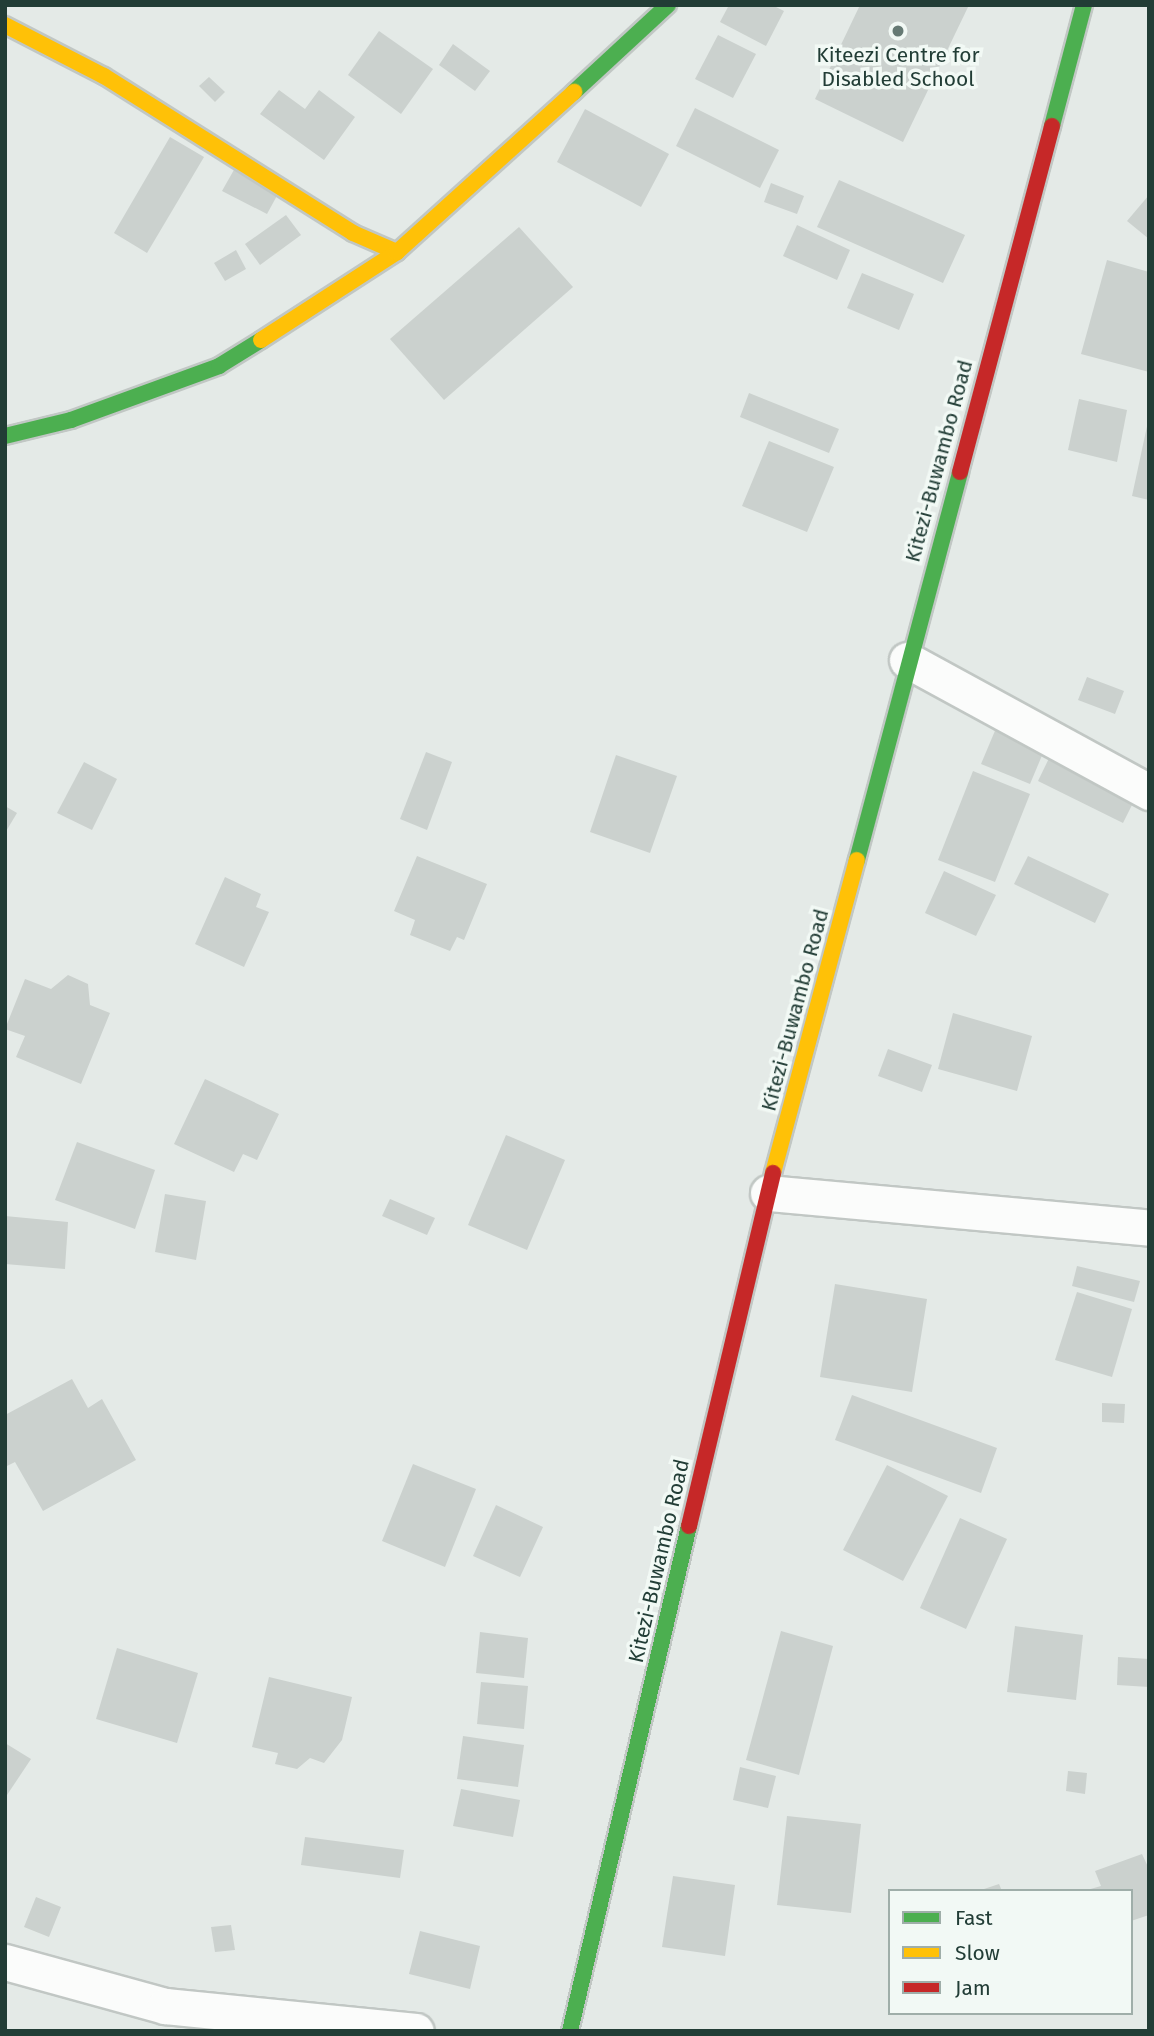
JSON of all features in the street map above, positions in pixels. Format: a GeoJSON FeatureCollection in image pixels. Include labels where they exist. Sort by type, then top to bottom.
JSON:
{"type":"FeatureCollection","features":[{"type":"Feature","properties":{"kind":"street"},"geometry":{"type":"LineString","coordinates":[[5,436],[71,420],[219,366],[397,251],[668,5]]}},
{"type":"Feature","properties":{"kind":"street","name":"Kitezi-Buwambo Road"},"geometry":{"type":"LineString","coordinates":[[570,2031],[768,1193],[907,660],[1084,5]]}},
{"type":"Feature","properties":{"kind":"street"},"geometry":{"type":"LineString","coordinates":[[5,25],[104,76],[353,233],[397,251]]}},
{"type":"Feature","properties":{"kind":"street"},"geometry":{"type":"LineString","coordinates":[[907,660],[1149,792]]}},
{"type":"Feature","properties":{"kind":"street"},"geometry":{"type":"LineString","coordinates":[[768,1193],[1149,1228]]}},
{"type":"Feature","properties":{"kind":"street"},"geometry":{"type":"LineString","coordinates":[[5,1962],[165,2006],[416,2031]]}},
{"type":"Feature","properties":{"kind":"building"},"geometry":{"type":"Polygon","coordinates":[[[729,5],[772,5],[784,11],[766,46],[720,22],[729,5]]]}},
{"type":"Feature","properties":{"kind":"building"},"geometry":{"type":"Polygon","coordinates":[[[860,5],[969,5],[903,142],[815,99],[860,5]]]}},
{"type":"Feature","properties":{"kind":"building"},"geometry":{"type":"Polygon","coordinates":[[[379,31],[433,69],[401,114],[348,75],[379,31]]]}},
{"type":"Feature","properties":{"kind":"building"},"geometry":{"type":"Polygon","coordinates":[[[718,35],[756,54],[733,98],[695,79],[718,35]]]}},
{"type":"Feature","properties":{"kind":"building"},"geometry":{"type":"Polygon","coordinates":[[[453,44],[490,71],[475,91],[439,65],[453,44]]]}},
{"type":"Feature","properties":{"kind":"building"},"geometry":{"type":"Polygon","coordinates":[[[209,77],[225,92],[215,102],[199,86],[209,77]]]}},
{"type":"Feature","properties":{"kind":"building"},"geometry":{"type":"Polygon","coordinates":[[[279,90],[305,109],[319,90],[355,117],[324,160],[260,114],[279,90]]]}},
{"type":"Feature","properties":{"kind":"building"},"geometry":{"type":"Polygon","coordinates":[[[695,108],[779,150],[760,188],[676,146],[695,108]]]}},
{"type":"Feature","properties":{"kind":"building"},"geometry":{"type":"Polygon","coordinates":[[[585,109],[669,154],[641,207],[557,162],[585,109]]]}},
{"type":"Feature","properties":{"kind":"building"},"geometry":{"type":"Polygon","coordinates":[[[170,137],[204,157],[147,253],[114,233],[170,137]]]}},
{"type":"Feature","properties":{"kind":"building"},"geometry":{"type":"Polygon","coordinates":[[[235,168],[279,192],[267,214],[222,191],[235,168]]]}},
{"type":"Feature","properties":{"kind":"building"},"geometry":{"type":"Polygon","coordinates":[[[839,180],[965,235],[943,283],[817,227],[839,180]]]}},
{"type":"Feature","properties":{"kind":"building"},"geometry":{"type":"Polygon","coordinates":[[[771,183],[804,196],[797,214],[764,202],[771,183]]]}},
{"type":"Feature","properties":{"kind":"building"},"geometry":{"type":"Polygon","coordinates":[[[1149,195],[1149,239],[1127,221],[1149,195]]]}},
{"type":"Feature","properties":{"kind":"building"},"geometry":{"type":"Polygon","coordinates":[[[286,215],[301,235],[260,265],[245,244],[286,215]]]}},
{"type":"Feature","properties":{"kind":"building"},"geometry":{"type":"Polygon","coordinates":[[[797,225],[850,250],[837,280],[783,256],[797,225]]]}},
{"type":"Feature","properties":{"kind":"building"},"geometry":{"type":"Polygon","coordinates":[[[519,227],[573,287],[444,400],[390,339],[519,227]]]}},
{"type":"Feature","properties":{"kind":"building"},"geometry":{"type":"Polygon","coordinates":[[[236,250],[246,269],[225,281],[214,263],[236,250]]]}},
{"type":"Feature","properties":{"kind":"building"},"geometry":{"type":"Polygon","coordinates":[[[1107,260],[1149,272],[1149,372],[1081,354],[1107,260]]]}},
{"type":"Feature","properties":{"kind":"building"},"geometry":{"type":"Polygon","coordinates":[[[862,273],[914,294],[899,330],[847,308],[862,273]]]}},
{"type":"Feature","properties":{"kind":"building"},"geometry":{"type":"Polygon","coordinates":[[[749,393],[839,429],[829,453],[740,417],[749,393]]]}},
{"type":"Feature","properties":{"kind":"building"},"geometry":{"type":"Polygon","coordinates":[[[1079,399],[1127,410],[1117,462],[1068,450],[1079,399]]]}},
{"type":"Feature","properties":{"kind":"building"},"geometry":{"type":"Polygon","coordinates":[[[1149,417],[1149,500],[1132,496],[1149,417]]]}},
{"type":"Feature","properties":{"kind":"building"},"geometry":{"type":"Polygon","coordinates":[[[769,441],[834,467],[807,532],[742,506],[769,441]]]}},
{"type":"Feature","properties":{"kind":"building"},"geometry":{"type":"Polygon","coordinates":[[[1087,677],[1124,691],[1115,714],[1078,700],[1087,677]]]}},
{"type":"Feature","properties":{"kind":"building"},"geometry":{"type":"Polygon","coordinates":[[[997,726],[1046,746],[1030,784],[981,764],[997,726]]]}},
{"type":"Feature","properties":{"kind":"building"},"geometry":{"type":"Polygon","coordinates":[[[1053,750],[1138,793],[1123,823],[1038,781],[1053,750]]]}},
{"type":"Feature","properties":{"kind":"building"},"geometry":{"type":"Polygon","coordinates":[[[426,752],[452,762],[427,830],[400,819],[426,752]]]}},
{"type":"Feature","properties":{"kind":"building"},"geometry":{"type":"Polygon","coordinates":[[[616,755],[677,776],[650,853],[590,832],[616,755]]]}},
{"type":"Feature","properties":{"kind":"building"},"geometry":{"type":"Polygon","coordinates":[[[84,762],[117,779],[92,830],[57,813],[84,762]]]}},
{"type":"Feature","properties":{"kind":"building"},"geometry":{"type":"Polygon","coordinates":[[[973,771],[1030,794],[995,882],[938,860],[973,771]]]}},
{"type":"Feature","properties":{"kind":"building"},"geometry":{"type":"Polygon","coordinates":[[[5,806],[17,813],[5,833],[5,806]]]}},
{"type":"Feature","properties":{"kind":"building"},"geometry":{"type":"Polygon","coordinates":[[[417,856],[487,884],[464,940],[457,937],[450,951],[410,935],[415,920],[394,911],[417,856]]]}},
{"type":"Feature","properties":{"kind":"building"},"geometry":{"type":"Polygon","coordinates":[[[1028,856],[1109,894],[1095,923],[1014,884],[1028,856]]]}},
{"type":"Feature","properties":{"kind":"building"},"geometry":{"type":"Polygon","coordinates":[[[944,871],[996,895],[976,936],[925,913],[944,871]]]}},
{"type":"Feature","properties":{"kind":"building"},"geometry":{"type":"Polygon","coordinates":[[[225,877],[261,894],[256,907],[269,912],[244,967],[195,944],[225,877]]]}},
{"type":"Feature","properties":{"kind":"building"},"geometry":{"type":"Polygon","coordinates":[[[68,975],[88,984],[90,1005],[110,1013],[81,1084],[16,1057],[25,1036],[5,1029],[25,979],[51,989],[68,975]]]}},
{"type":"Feature","properties":{"kind":"building"},"geometry":{"type":"Polygon","coordinates":[[[953,1013],[1032,1036],[1017,1091],[938,1069],[953,1013]]]}},
{"type":"Feature","properties":{"kind":"building"},"geometry":{"type":"Polygon","coordinates":[[[888,1049],[932,1065],[922,1092],[878,1076],[888,1049]]]}},
{"type":"Feature","properties":{"kind":"building"},"geometry":{"type":"Polygon","coordinates":[[[205,1079],[279,1114],[257,1160],[243,1154],[234,1172],[174,1144],[205,1079]]]}},
{"type":"Feature","properties":{"kind":"building"},"geometry":{"type":"Polygon","coordinates":[[[506,1135],[565,1160],[527,1250],[468,1225],[506,1135]]]}},
{"type":"Feature","properties":{"kind":"building"},"geometry":{"type":"Polygon","coordinates":[[[77,1142],[155,1170],[135,1229],[55,1200],[77,1142]]]}},
{"type":"Feature","properties":{"kind":"building"},"geometry":{"type":"Polygon","coordinates":[[[165,1194],[206,1201],[196,1260],[155,1252],[165,1194]]]}},
{"type":"Feature","properties":{"kind":"building"},"geometry":{"type":"Polygon","coordinates":[[[390,1199],[435,1218],[427,1235],[382,1216],[390,1199]]]}},
{"type":"Feature","properties":{"kind":"building"},"geometry":{"type":"Polygon","coordinates":[[[5,1216],[68,1222],[65,1269],[5,1264],[5,1216]]]}},
{"type":"Feature","properties":{"kind":"building"},"geometry":{"type":"Polygon","coordinates":[[[1077,1266],[1140,1281],[1134,1302],[1072,1286],[1077,1266]]]}},
{"type":"Feature","properties":{"kind":"building"},"geometry":{"type":"Polygon","coordinates":[[[835,1284],[927,1299],[912,1392],[820,1377],[835,1284]]]}},
{"type":"Feature","properties":{"kind":"building"},"geometry":{"type":"Polygon","coordinates":[[[1077,1292],[1132,1309],[1112,1377],[1055,1360],[1077,1292]]]}},
{"type":"Feature","properties":{"kind":"building"},"geometry":{"type":"Polygon","coordinates":[[[72,1379],[88,1408],[102,1399],[136,1460],[43,1511],[15,1462],[5,1467],[5,1415],[72,1379]]]}},
{"type":"Feature","properties":{"kind":"building"},"geometry":{"type":"Polygon","coordinates":[[[852,1395],[997,1448],[981,1493],[835,1440],[852,1395]]]}},
{"type":"Feature","properties":{"kind":"building"},"geometry":{"type":"Polygon","coordinates":[[[1102,1403],[1125,1404],[1124,1423],[1102,1422],[1102,1403]]]}},
{"type":"Feature","properties":{"kind":"building"},"geometry":{"type":"Polygon","coordinates":[[[413,1464],[476,1489],[445,1567],[382,1541],[413,1464]]]}},
{"type":"Feature","properties":{"kind":"building"},"geometry":{"type":"Polygon","coordinates":[[[887,1465],[948,1496],[903,1581],[843,1550],[887,1465]]]}},
{"type":"Feature","properties":{"kind":"building"},"geometry":{"type":"Polygon","coordinates":[[[496,1505],[543,1527],[520,1577],[473,1556],[496,1505]]]}},
{"type":"Feature","properties":{"kind":"building"},"geometry":{"type":"Polygon","coordinates":[[[960,1518],[1007,1539],[966,1629],[920,1608],[960,1518]]]}},
{"type":"Feature","properties":{"kind":"building"},"geometry":{"type":"Polygon","coordinates":[[[1015,1626],[1083,1635],[1076,1700],[1007,1692],[1015,1626]]]}},
{"type":"Feature","properties":{"kind":"building"},"geometry":{"type":"Polygon","coordinates":[[[781,1631],[833,1646],[799,1775],[746,1760],[781,1631]]]}},
{"type":"Feature","properties":{"kind":"building"},"geometry":{"type":"Polygon","coordinates":[[[480,1632],[528,1638],[524,1678],[476,1673],[480,1632]]]}},
{"type":"Feature","properties":{"kind":"building"},"geometry":{"type":"Polygon","coordinates":[[[117,1648],[198,1673],[177,1743],[96,1719],[117,1648]]]}},
{"type":"Feature","properties":{"kind":"building"},"geometry":{"type":"Polygon","coordinates":[[[1118,1657],[1149,1659],[1149,1687],[1117,1685],[1118,1657]]]}},
{"type":"Feature","properties":{"kind":"building"},"geometry":{"type":"Polygon","coordinates":[[[269,1677],[352,1697],[342,1740],[324,1763],[310,1758],[297,1769],[275,1764],[278,1753],[252,1747],[269,1677]]]}},
{"type":"Feature","properties":{"kind":"building"},"geometry":{"type":"Polygon","coordinates":[[[481,1682],[528,1686],[524,1729],[477,1724],[481,1682]]]}},
{"type":"Feature","properties":{"kind":"building"},"geometry":{"type":"Polygon","coordinates":[[[463,1736],[524,1745],[518,1787],[457,1779],[463,1736]]]}},
{"type":"Feature","properties":{"kind":"building"},"geometry":{"type":"Polygon","coordinates":[[[5,1743],[31,1759],[5,1798],[5,1743]]]}},
{"type":"Feature","properties":{"kind":"building"},"geometry":{"type":"Polygon","coordinates":[[[740,1767],[776,1776],[768,1808],[733,1800],[740,1767]]]}},
{"type":"Feature","properties":{"kind":"building"},"geometry":{"type":"Polygon","coordinates":[[[1068,1771],[1087,1773],[1085,1794],[1066,1791],[1068,1771]]]}},
{"type":"Feature","properties":{"kind":"building"},"geometry":{"type":"Polygon","coordinates":[[[461,1789],[520,1800],[513,1837],[453,1826],[461,1789]]]}},
{"type":"Feature","properties":{"kind":"building"},"geometry":{"type":"Polygon","coordinates":[[[787,1816],[861,1824],[851,1913],[777,1905],[787,1816]]]}},
{"type":"Feature","properties":{"kind":"building"},"geometry":{"type":"Polygon","coordinates":[[[305,1837],[404,1850],[400,1878],[301,1865],[305,1837]]]}},
{"type":"Feature","properties":{"kind":"building"},"geometry":{"type":"Polygon","coordinates":[[[1142,1854],[1149,1869],[1149,1915],[1133,1920],[1133,1889],[1090,1889],[1101,1886],[1095,1871],[1142,1854]]]}},
{"type":"Feature","properties":{"kind":"building"},"geometry":{"type":"Polygon","coordinates":[[[673,1876],[735,1885],[725,1956],[662,1947],[673,1876]]]}},
{"type":"Feature","properties":{"kind":"building"},"geometry":{"type":"Polygon","coordinates":[[[999,1884],[1001,1889],[984,1889],[999,1884]]]}},
{"type":"Feature","properties":{"kind":"building"},"geometry":{"type":"Polygon","coordinates":[[[36,1897],[61,1907],[49,1937],[24,1927],[36,1897]]]}},
{"type":"Feature","properties":{"kind":"building"},"geometry":{"type":"Polygon","coordinates":[[[231,1925],[235,1950],[215,1952],[211,1927],[231,1925]]]}},
{"type":"Feature","properties":{"kind":"building"},"geometry":{"type":"Polygon","coordinates":[[[420,1931],[480,1946],[470,1989],[409,1974],[420,1931]]]}},
{"type":"Feature","properties":{"kind":"traffic: fast"},"geometry":{"type":"LineString","coordinates":[[574,92],[668,5]]}},
{"type":"Feature","properties":{"kind":"traffic: fast"},"geometry":{"type":"LineString","coordinates":[[1052,126],[1084,5]]}},
{"type":"Feature","properties":{"kind":"traffic: fast"},"geometry":{"type":"LineString","coordinates":[[5,436],[71,420],[219,366],[261,340]]}},
{"type":"Feature","properties":{"kind":"traffic: fast"},"geometry":{"type":"LineString","coordinates":[[857,860],[960,472]]}},
{"type":"Feature","properties":{"kind":"traffic: fast"},"geometry":{"type":"LineString","coordinates":[[570,2031],[689,1526]]}},
{"type":"Feature","properties":{"kind":"traffic: slow"},"geometry":{"type":"LineString","coordinates":[[5,25],[104,76],[353,233],[397,252]]}},
{"type":"Feature","properties":{"kind":"traffic: slow"},"geometry":{"type":"LineString","coordinates":[[261,340],[397,252],[574,92]]}},
{"type":"Feature","properties":{"kind":"traffic: slow"},"geometry":{"type":"LineString","coordinates":[[773,1173],[857,860]]}},
{"type":"Feature","properties":{"kind":"traffic: jam"},"geometry":{"type":"LineString","coordinates":[[960,472],[1052,126]]}},
{"type":"Feature","properties":{"kind":"traffic: jam"},"geometry":{"type":"LineString","coordinates":[[689,1526],[773,1173]]}},
{"type":"Feature","properties":{"kind":"place","name":"Kiteezi Centre for Disabled School"},"geometry":{"type":"Point","coordinates":[898,31]}}]}
